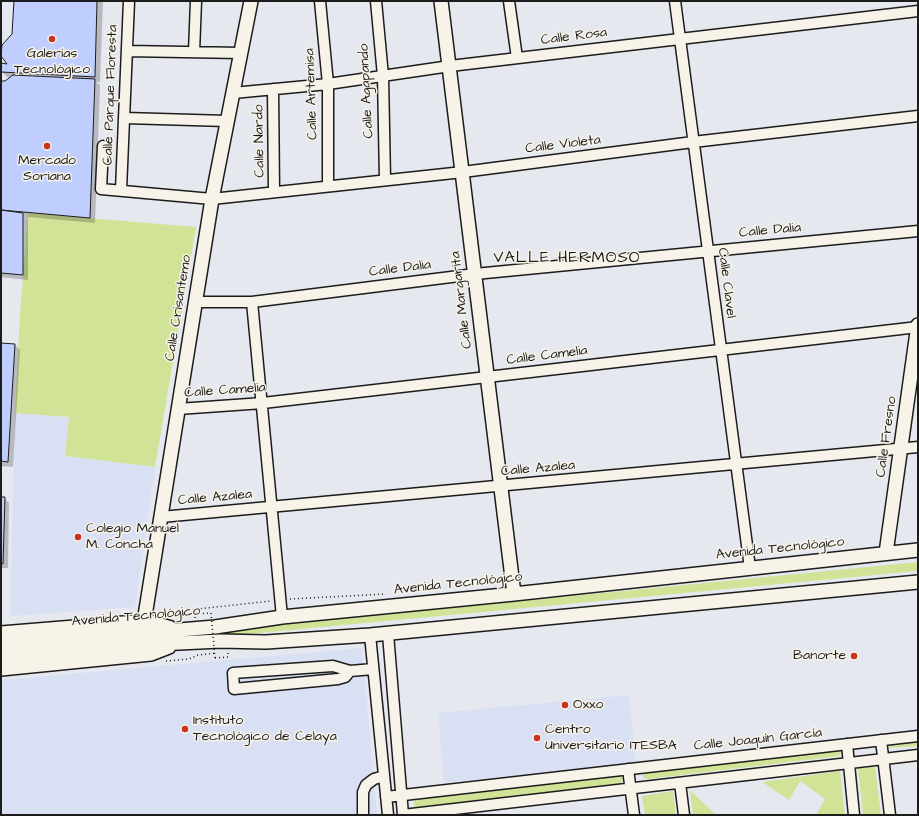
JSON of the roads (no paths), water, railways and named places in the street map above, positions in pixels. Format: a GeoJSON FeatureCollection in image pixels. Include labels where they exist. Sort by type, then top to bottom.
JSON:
{"type":"FeatureCollection","features":[{"type":"Feature","properties":{"kind":"main road","name":"Calle Crisantemo"},"geometry":{"type":"LineString","coordinates":[[144,618],[212,199],[251,1]]}},
{"type":"Feature","properties":{"kind":"main road","name":"Calle Margarita"},"geometry":{"type":"LineString","coordinates":[[442,1],[514,594]]}},
{"type":"Feature","properties":{"kind":"main road","name":"Calle Fresno"},"geometry":{"type":"LineString","coordinates":[[886,554],[902,450],[918,326]]}},
{"type":"Feature","properties":{"kind":"main road","name":"Avenida Tecnológico"},"geometry":{"type":"LineString","coordinates":[[1,656],[179,636],[282,617],[514,594],[918,550]]}},
{"type":"Feature","properties":{"kind":"main road","name":"Avenida Tecnológico"},"geometry":{"type":"LineString","coordinates":[[1,645],[179,636],[266,642],[388,634],[918,582]]}},
{"type":"Feature","properties":{"kind":"main road"},"geometry":{"type":"LineString","coordinates":[[1,633],[144,618],[179,636]]}},
{"type":"Feature","properties":{"kind":"main road"},"geometry":{"type":"LineString","coordinates":[[1,669],[151,654],[179,636]]}},
{"type":"Feature","properties":{"kind":"street","name":"Calle Parque Floresta"},"geometry":{"type":"LineString","coordinates":[[121,190],[129,1]]}},
{"type":"Feature","properties":{"kind":"street"},"geometry":{"type":"LineString","coordinates":[[194,52],[196,1]]}},
{"type":"Feature","properties":{"kind":"street","name":"Calle Artemisa"},"geometry":{"type":"LineString","coordinates":[[320,1],[328,84],[328,186]]}},
{"type":"Feature","properties":{"kind":"street","name":"Calle Agapando"},"geometry":{"type":"LineString","coordinates":[[376,1],[383,76],[385,180]]}},
{"type":"Feature","properties":{"kind":"street"},"geometry":{"type":"LineString","coordinates":[[509,1],[517,58]]}},
{"type":"Feature","properties":{"kind":"street","name":"Calle Clavel"},"geometry":{"type":"LineString","coordinates":[[675,1],[750,568]]}},
{"type":"Feature","properties":{"kind":"street","name":"Calle Rosa"},"geometry":{"type":"LineString","coordinates":[[233,93],[328,84],[450,66],[680,38],[918,12]]}},
{"type":"Feature","properties":{"kind":"street"},"geometry":{"type":"LineString","coordinates":[[127,51],[241,53]]}},
{"type":"Feature","properties":{"kind":"street","name":"Calle Nardo"},"geometry":{"type":"LineString","coordinates":[[273,89],[274,192]]}},
{"type":"Feature","properties":{"kind":"street","name":"Calle Violeta"},"geometry":{"type":"LineString","coordinates":[[103,146],[101,189],[212,199],[463,172],[693,142],[918,116]]}},
{"type":"Feature","properties":{"kind":"street"},"geometry":{"type":"LineString","coordinates":[[125,118],[227,122]]}},
{"type":"Feature","properties":{"kind":"street","name":"Calle Dalia"},"geometry":{"type":"LineString","coordinates":[[196,302],[252,302],[475,274],[708,250],[918,231]]}},
{"type":"Feature","properties":{"kind":"street"},"geometry":{"type":"LineString","coordinates":[[252,302],[282,617]]}},
{"type":"Feature","properties":{"kind":"street","name":"Calle Camelia"},"geometry":{"type":"LineString","coordinates":[[178,409],[262,403],[487,378],[918,326]]}},
{"type":"Feature","properties":{"kind":"street","name":"Calle Azalea"},"geometry":{"type":"LineString","coordinates":[[161,517],[902,450],[918,447]]}},
{"type":"Feature","properties":{"kind":"street"},"geometry":{"type":"LineString","coordinates":[[388,634],[403,815],[918,755]]}},
{"type":"Feature","properties":{"kind":"street"},"geometry":{"type":"LineString","coordinates":[[370,635],[388,815]]}},
{"type":"Feature","properties":{"kind":"street"},"geometry":{"type":"LineString","coordinates":[[350,671],[345,678],[234,689],[233,673],[333,666],[350,671],[373,669]]}},
{"type":"Feature","properties":{"kind":"street","name":"Calle Joaquín García"},"geometry":{"type":"LineString","coordinates":[[386,797],[401,794],[918,736]]}},
{"type":"Feature","properties":{"kind":"street"},"geometry":{"type":"LineString","coordinates":[[380,740],[397,740]]}},
{"type":"Feature","properties":{"kind":"street"},"geometry":{"type":"LineString","coordinates":[[881,740],[890,815]]}},
{"type":"Feature","properties":{"kind":"street"},"geometry":{"type":"LineString","coordinates":[[847,744],[854,815]]}},
{"type":"Feature","properties":{"kind":"street"},"geometry":{"type":"LineString","coordinates":[[628,769],[634,815]]}},
{"type":"Feature","properties":{"kind":"street"},"geometry":{"type":"LineString","coordinates":[[363,815],[363,792],[366,785],[374,779],[384,776]]}},
{"type":"Feature","properties":{"kind":"street"},"geometry":{"type":"LineString","coordinates":[[680,783],[684,815]]}},
{"type":"Feature","properties":{"kind":"place","name":"Galerías Tecnológico"},"geometry":{"type":"Point","coordinates":[52,39]}},
{"type":"Feature","properties":{"kind":"place","name":"Mercado Soriana"},"geometry":{"type":"Point","coordinates":[47,146]}},
{"type":"Feature","properties":{"kind":"place","name":"Colegio Manuel M. Concha"},"geometry":{"type":"Point","coordinates":[78,537]}},
{"type":"Feature","properties":{"kind":"place","name":"Banorte"},"geometry":{"type":"Point","coordinates":[854,656]}},
{"type":"Feature","properties":{"kind":"place","name":"Oxxo"},"geometry":{"type":"Point","coordinates":[565,705]}},
{"type":"Feature","properties":{"kind":"place","name":"Instituto Tecnológico de Celaya"},"geometry":{"type":"Point","coordinates":[185,729]}},
{"type":"Feature","properties":{"kind":"place","name":"Centro Universitario ITESBA"},"geometry":{"type":"Point","coordinates":[537,738]}},
{"type":"Feature","properties":{"kind":"district","name":"VALLE HERMOSO"},"geometry":{"type":"Point","coordinates":[567,259]}}]}
